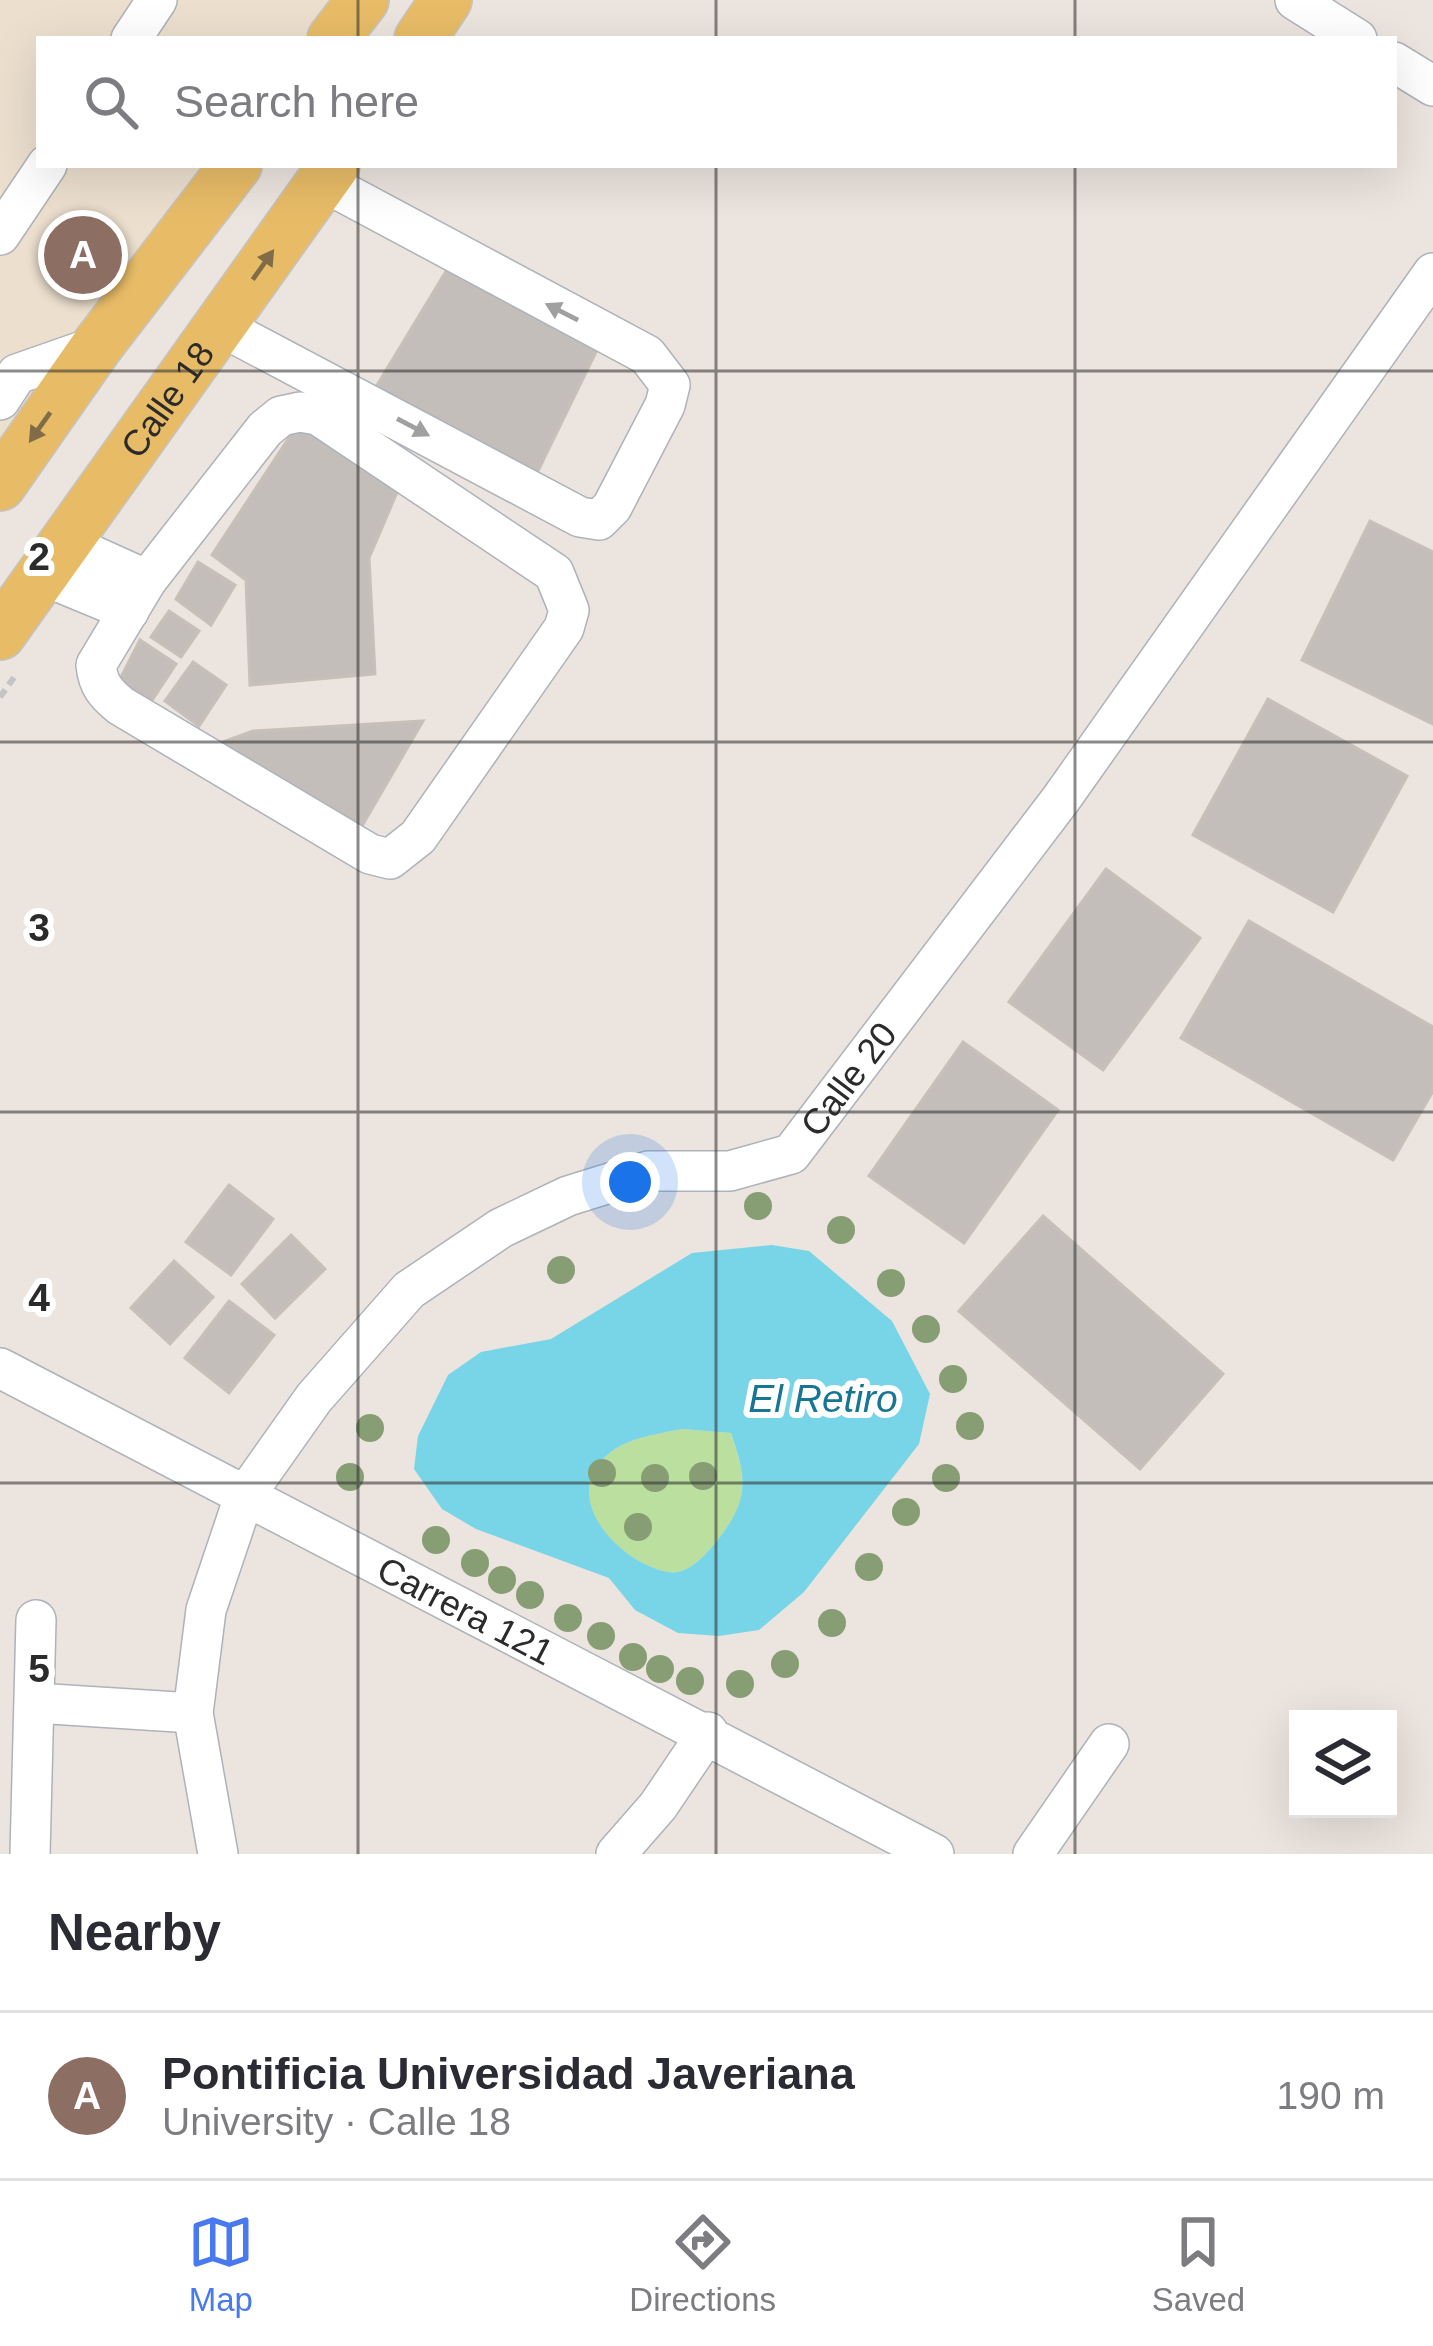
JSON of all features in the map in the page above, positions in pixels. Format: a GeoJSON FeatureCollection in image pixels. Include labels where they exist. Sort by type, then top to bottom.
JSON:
{"type":"FeatureCollection","features":[{"type":"Feature","properties":{"kind":"main road"},"geometry":{"type":"LineString","coordinates":[[335,36],[363,0]]}},
{"type":"Feature","properties":{"kind":"main road"},"geometry":{"type":"LineString","coordinates":[[422,36],[446,0]]}},
{"type":"Feature","properties":{"kind":"main road"},"geometry":{"type":"LineString","coordinates":[[0,484],[97,346],[234,168]]}},
{"type":"Feature","properties":{"kind":"main road","name":"Calle 18"},"geometry":{"type":"LineString","coordinates":[[0,634],[328,173]]}},
{"type":"Feature","properties":{"kind":"street"},"geometry":{"type":"LineString","coordinates":[[132,36],[157,0]]}},
{"type":"Feature","properties":{"kind":"street"},"geometry":{"type":"LineString","coordinates":[[1295,0],[1352,36]]}},
{"type":"Feature","properties":{"kind":"street"},"geometry":{"type":"LineString","coordinates":[[1397,64],[1433,86]]}},
{"type":"Feature","properties":{"kind":"street"},"geometry":{"type":"LineString","coordinates":[[0,235],[45,168]]}},
{"type":"Feature","properties":{"kind":"street"},"geometry":{"type":"LineString","coordinates":[[220,326],[580,517],[599,520],[612,507],[665,405],[670,385],[662,371],[646,355],[328,173]]}},
{"type":"Feature","properties":{"kind":"street","name":"Calle 20"},"geometry":{"type":"LineString","coordinates":[[218,1854],[194,1713],[206,1610],[244,1498],[314,1398],[409,1290],[501,1228],[568,1196],[648,1171],[730,1172],[791,1154],[1061,799],[1433,273]]}},
{"type":"Feature","properties":{"kind":"street"},"geometry":{"type":"LineString","coordinates":[[0,400],[17,374],[97,346]]}},
{"type":"Feature","properties":{"kind":"street"},"geometry":{"type":"LineString","coordinates":[[300,412],[318,415],[554,573],[569,610],[564,628],[418,837],[390,859],[370,854],[103,692],[96,665],[138,596],[265,429],[281,416],[300,412]]}},
{"type":"Feature","properties":{"kind":"street"},"geometry":{"type":"LineString","coordinates":[[54,559],[138,596]]}},
{"type":"Feature","properties":{"kind":"street","name":"Carrera 121"},"geometry":{"type":"LineString","coordinates":[[0,1368],[244,1498],[708,1732],[934,1854]]}},
{"type":"Feature","properties":{"kind":"street"},"geometry":{"type":"LineString","coordinates":[[30,1854],[36,1621]]}},
{"type":"Feature","properties":{"kind":"street"},"geometry":{"type":"LineString","coordinates":[[35,1703],[194,1713]]}},
{"type":"Feature","properties":{"kind":"street"},"geometry":{"type":"LineString","coordinates":[[616,1854],[658,1806],[708,1732]]}},
{"type":"Feature","properties":{"kind":"street"},"geometry":{"type":"LineString","coordinates":[[1033,1854],[1109,1744]]}},
{"type":"Feature","properties":{"kind":"shaded area"},"geometry":{"type":"Polygon","coordinates":[[[0,0],[363,0],[335,36],[36,36],[36,168],[234,168],[0,485],[0,0]]]}},
{"type":"Feature","properties":{"kind":"green space"},"geometry":{"type":"Polygon","coordinates":[[[682,1429],[731,1433],[740,1462],[741,1498],[710,1549],[691,1567],[668,1572],[650,1567],[616,1544],[592,1511],[589,1493],[592,1475],[612,1451],[641,1438],[682,1429]]]}},
{"type":"Feature","properties":{"kind":"water","name":"El Retiro"},"geometry":{"type":"Polygon","coordinates":[[[772,1245],[809,1251],[892,1321],[930,1394],[919,1444],[804,1592],[759,1630],[719,1636],[678,1633],[635,1610],[609,1578],[476,1529],[442,1509],[414,1469],[418,1436],[448,1375],[481,1352],[551,1339],[692,1253],[772,1245]],[[682,1429],[641,1438],[612,1451],[592,1475],[589,1493],[602,1528],[650,1567],[676,1572],[697,1562],[730,1523],[741,1498],[742,1475],[731,1433],[682,1429]]]}},
{"type":"Feature","properties":{"kind":"building"},"geometry":{"type":"Polygon","coordinates":[[[448,268],[598,348],[535,477],[373,392],[448,268]]]}},
{"type":"Feature","properties":{"kind":"building"},"geometry":{"type":"Polygon","coordinates":[[[300,421],[404,476],[369,558],[375,674],[250,685],[246,580],[212,555],[300,421]]]}},
{"type":"Feature","properties":{"kind":"building"},"geometry":{"type":"Polygon","coordinates":[[[1370,521],[1433,552],[1433,724],[1302,660],[1370,521]]]}},
{"type":"Feature","properties":{"kind":"building"},"geometry":{"type":"Polygon","coordinates":[[[198,562],[235,585],[211,625],[176,599],[198,562]]]}},
{"type":"Feature","properties":{"kind":"building"},"geometry":{"type":"Polygon","coordinates":[[[169,611],[199,631],[181,657],[151,637],[169,611]]]}},
{"type":"Feature","properties":{"kind":"building"},"geometry":{"type":"Polygon","coordinates":[[[140,640],[176,664],[149,705],[118,683],[140,640]]]}},
{"type":"Feature","properties":{"kind":"building"},"geometry":{"type":"Polygon","coordinates":[[[193,662],[226,685],[199,726],[165,701],[193,662]]]}},
{"type":"Feature","properties":{"kind":"building"},"geometry":{"type":"Polygon","coordinates":[[[1268,699],[1407,776],[1333,912],[1193,835],[1268,699]]]}},
{"type":"Feature","properties":{"kind":"building"},"geometry":{"type":"Polygon","coordinates":[[[423,721],[362,826],[217,744],[253,731],[423,721]]]}},
{"type":"Feature","properties":{"kind":"building"},"geometry":{"type":"Polygon","coordinates":[[[1106,869],[1200,938],[1103,1070],[1009,1002],[1106,869]]]}},
{"type":"Feature","properties":{"kind":"building"},"geometry":{"type":"Polygon","coordinates":[[[1249,921],[1433,1027],[1433,1091],[1393,1160],[1181,1038],[1249,921]]]}},
{"type":"Feature","properties":{"kind":"building"},"geometry":{"type":"Polygon","coordinates":[[[963,1042],[1058,1110],[964,1243],[869,1176],[963,1042]]]}},
{"type":"Feature","properties":{"kind":"building"},"geometry":{"type":"Polygon","coordinates":[[[229,1185],[273,1219],[231,1275],[186,1242],[229,1185]]]}},
{"type":"Feature","properties":{"kind":"building"},"geometry":{"type":"Polygon","coordinates":[[[1043,1216],[1223,1374],[1140,1469],[959,1311],[1043,1216]]]}},
{"type":"Feature","properties":{"kind":"building"},"geometry":{"type":"Polygon","coordinates":[[[291,1235],[325,1269],[275,1318],[242,1284],[291,1235]]]}},
{"type":"Feature","properties":{"kind":"building"},"geometry":{"type":"Polygon","coordinates":[[[174,1261],[213,1297],[170,1344],[131,1308],[174,1261]]]}},
{"type":"Feature","properties":{"kind":"building"},"geometry":{"type":"Polygon","coordinates":[[[229,1301],[274,1335],[229,1393],[185,1358],[229,1301]]]}},
{"type":"Feature","properties":{"kind":"place","name":"Pontificia Universidad Javeriana"},"geometry":{"type":"Point","coordinates":[83,255]}}]}
